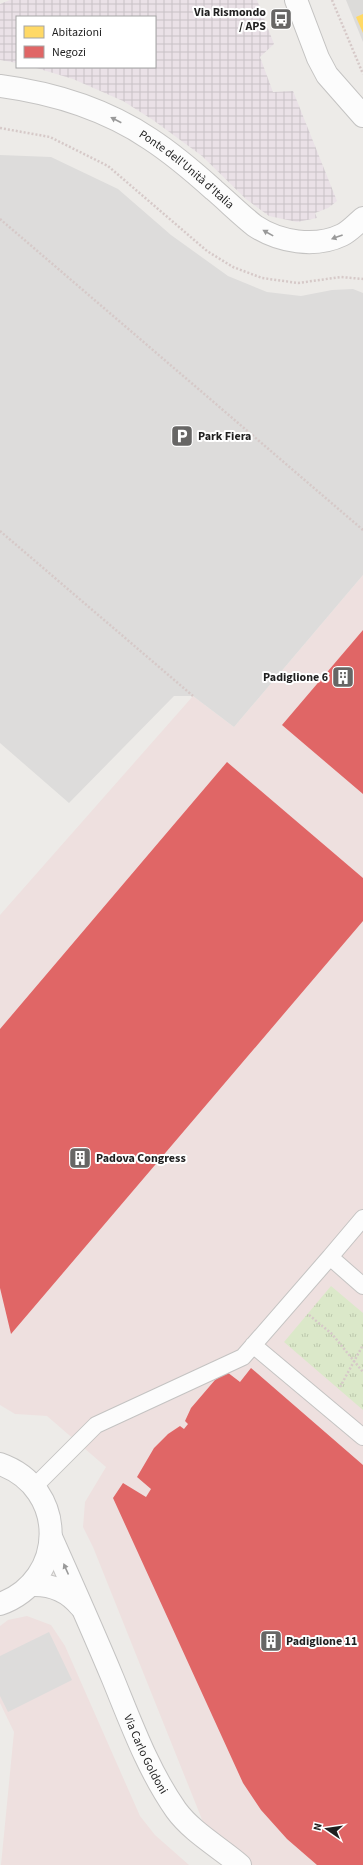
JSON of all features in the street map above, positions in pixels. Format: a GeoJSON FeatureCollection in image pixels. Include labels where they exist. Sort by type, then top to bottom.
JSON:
{"type":"FeatureCollection","features":[{"type":"Feature","properties":{"kind":"street"},"geometry":{"type":"LineString","coordinates":[[296,0],[318,58],[327,75],[363,116]]}},
{"type":"Feature","properties":{"kind":"street","name":"Ponte dell'Unità d'Italia"},"geometry":{"type":"LineString","coordinates":[[0,86],[47,94],[78,103],[132,128],[150,139],[195,173],[255,225],[275,237],[305,242],[332,239],[347,232],[363,218]]}},
{"type":"Feature","properties":{"kind":"street"},"geometry":{"type":"LineString","coordinates":[[0,1604],[19,1595],[38,1577],[47,1558],[51,1537],[46,1506],[34,1488],[19,1473],[2,1465]]}},
{"type":"Feature","properties":{"kind":"street","name":"Via Carlo Goldoni"},"geometry":{"type":"LineString","coordinates":[[51,1537],[88,1617],[143,1752],[160,1784],[177,1811],[201,1835],[240,1865]]}},
{"type":"Feature","properties":{"kind":"street","name":"Via Carlo Goldoni"},"geometry":{"type":"LineString","coordinates":[[31,1585],[47,1585],[65,1592],[74,1598],[88,1617]]}},
{"type":"Feature","properties":{"kind":"lane"},"geometry":{"type":"LineString","coordinates":[[34,1488],[96,1425],[243,1357],[363,1218]]}},
{"type":"Feature","properties":{"kind":"lane"},"geometry":{"type":"LineString","coordinates":[[330,1257],[363,1286]]}},
{"type":"Feature","properties":{"kind":"lane"},"geometry":{"type":"LineString","coordinates":[[253,1345],[363,1437]]}},
{"type":"Feature","properties":{"kind":"path"},"geometry":{"type":"LineString","coordinates":[[332,0],[363,74]]}},
{"type":"Feature","properties":{"kind":"path"},"geometry":{"type":"LineString","coordinates":[[0,128],[50,137],[108,166],[207,251],[233,267],[262,278],[298,283],[341,277],[363,279]]}},
{"type":"Feature","properties":{"kind":"path"},"geometry":{"type":"LineString","coordinates":[[0,219],[363,530]]}},
{"type":"Feature","properties":{"kind":"path"},"geometry":{"type":"LineString","coordinates":[[0,531],[193,696]]}},
{"type":"Feature","properties":{"kind":"path"},"geometry":{"type":"LineString","coordinates":[[307,1314],[332,1334],[353,1362],[363,1372]]}},
{"type":"Feature","properties":{"kind":"path"},"geometry":{"type":"LineString","coordinates":[[338,1389],[363,1345]]}},
{"type":"Feature","properties":{"kind":"shaded area"},"geometry":{"type":"Polygon","coordinates":[[[10,0],[257,0],[274,44],[260,57],[273,92],[293,91],[337,201],[328,208],[315,213],[317,218],[297,222],[269,216],[246,199],[202,156],[153,120],[123,101],[73,79],[36,68],[156,68],[156,16],[16,16],[16,63],[0,60],[0,4],[10,0]]]}},
{"type":"Feature","properties":{"kind":"shaded area"},"geometry":{"type":"Polygon","coordinates":[[[346,0],[363,0],[363,42],[346,0]]]}},
{"type":"Feature","properties":{"kind":"shaded area","name":"Park Fiera"},"geometry":{"type":"Polygon","coordinates":[[[0,155],[51,157],[118,189],[171,235],[228,276],[267,292],[301,296],[332,290],[353,289],[363,293],[363,575],[234,727],[193,696],[174,696],[69,803],[0,743],[0,155]]]}},
{"type":"Feature","properties":{"kind":"shaded area"},"geometry":{"type":"Polygon","coordinates":[[[363,575],[363,1865],[240,1865],[205,1827],[93,1547],[83,1527],[85,1502],[106,1467],[47,1416],[15,1414],[0,1405],[0,915],[193,696],[234,727],[363,575]]]}},
{"type":"Feature","properties":{"kind":"shaded area"},"geometry":{"type":"Polygon","coordinates":[[[27,1616],[51,1625],[65,1646],[140,1816],[155,1835],[189,1865],[1,1865],[14,1732],[0,1703],[0,1626],[8,1620],[27,1616]]]}},
{"type":"Feature","properties":{"kind":"shaded area"},"geometry":{"type":"Polygon","coordinates":[[[49,1632],[72,1680],[8,1712],[0,1696],[0,1656],[49,1632]]]}},
{"type":"Feature","properties":{"kind":"green space"},"geometry":{"type":"Polygon","coordinates":[[[331,1286],[363,1313],[363,1410],[284,1342],[331,1286]]]}},
{"type":"Feature","properties":{"kind":"building: Abitazioni"},"geometry":{"type":"Polygon","coordinates":[[[363,14],[363,33],[356,17],[363,14]]]}},
{"type":"Feature","properties":{"kind":"building: Negozi","name":"Padiglione 6"},"geometry":{"type":"Polygon","coordinates":[[[363,630],[363,794],[282,725],[363,630]]]}},
{"type":"Feature","properties":{"kind":"building: Negozi","name":"Padova Congress"},"geometry":{"type":"Polygon","coordinates":[[[227,762],[363,878],[363,921],[11,1334],[0,1288],[0,1029],[227,762]]]}},
{"type":"Feature","properties":{"kind":"building: Negozi","name":"Padiglione 11"},"geometry":{"type":"Polygon","coordinates":[[[251,1368],[363,1465],[363,1865],[317,1865],[287,1839],[261,1810],[243,1783],[113,1498],[123,1483],[146,1497],[151,1489],[137,1477],[154,1448],[168,1434],[180,1426],[184,1429],[188,1424],[185,1421],[191,1408],[215,1380],[227,1372],[240,1382],[251,1368]]]}},
{"type":"Feature","properties":{"kind":"place","name":"Via Rismondo / APS"},"geometry":{"type":"Point","coordinates":[281,19]}},
{"type":"Feature","properties":{"kind":"place","name":"Park Fiera"},"geometry":{"type":"Point","coordinates":[182,436]}},
{"type":"Feature","properties":{"kind":"place","name":"Padiglione 6"},"geometry":{"type":"Point","coordinates":[343,677]}},
{"type":"Feature","properties":{"kind":"place","name":"Padova Congress"},"geometry":{"type":"Point","coordinates":[80,1158]}},
{"type":"Feature","properties":{"kind":"place","name":"Padiglione 11"},"geometry":{"type":"Point","coordinates":[271,1641]}}]}
